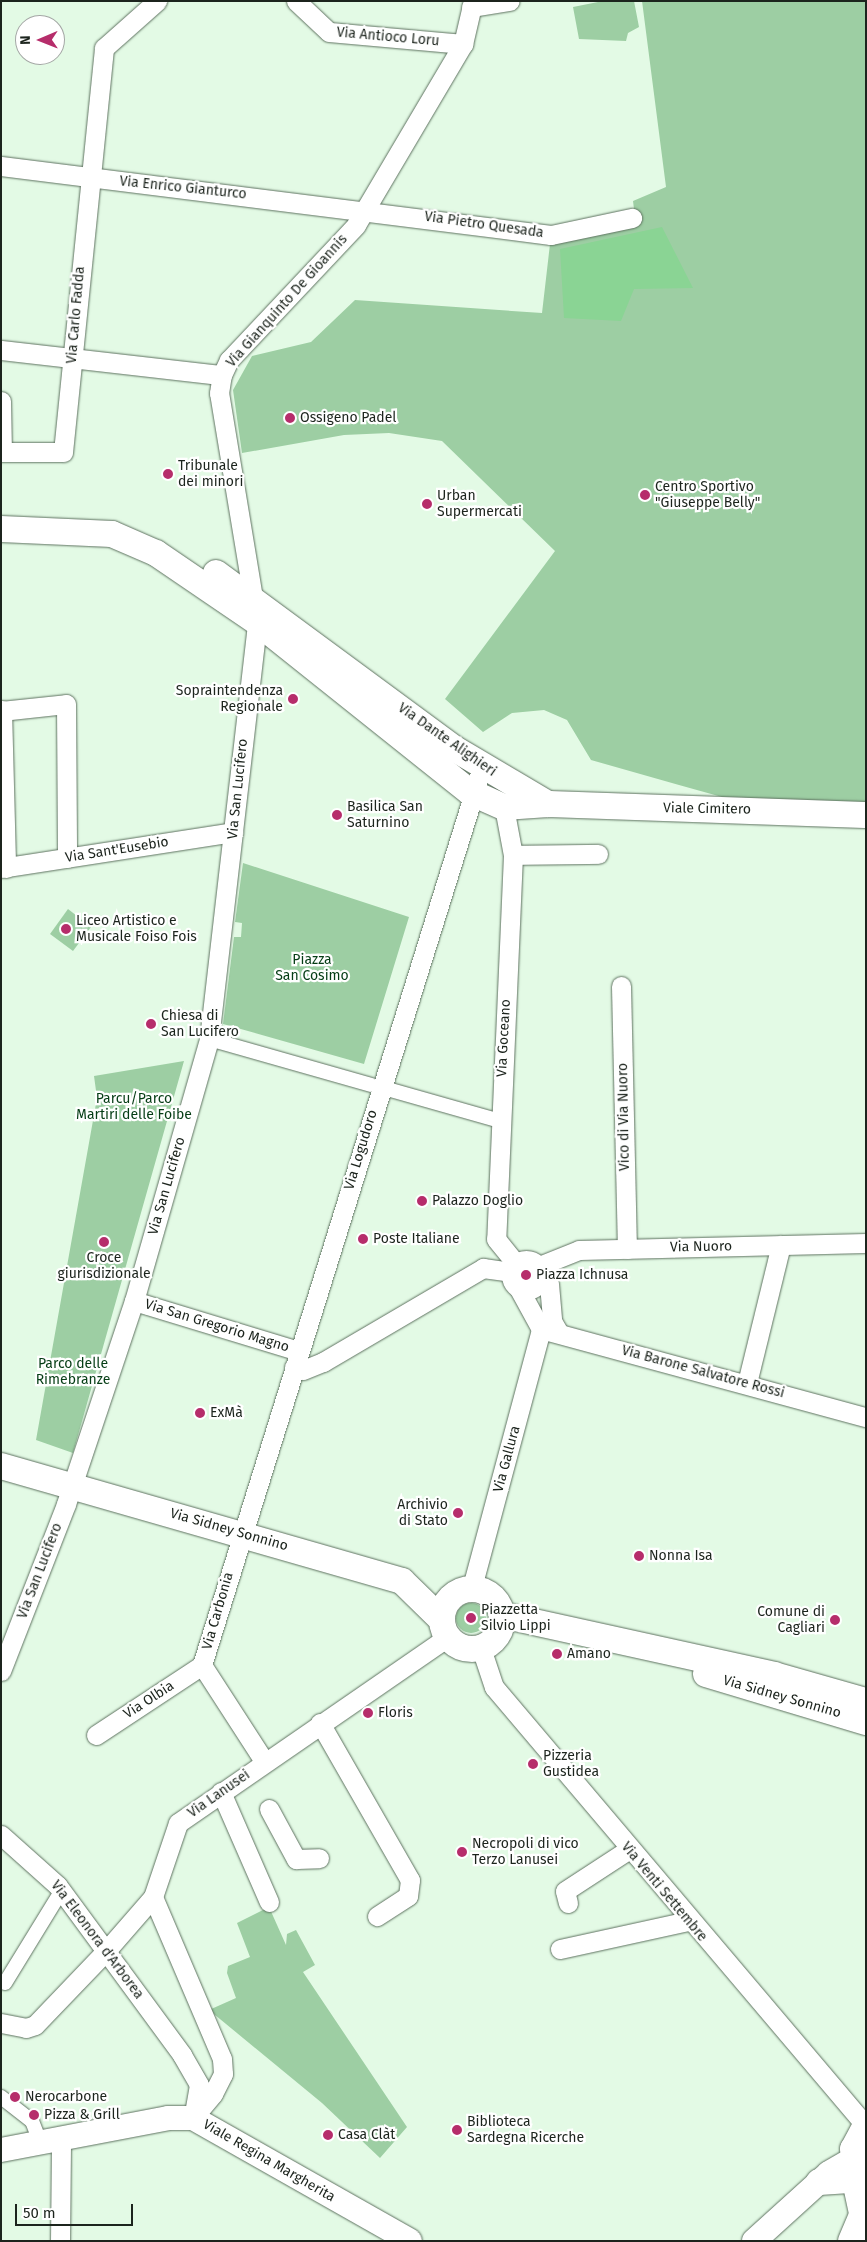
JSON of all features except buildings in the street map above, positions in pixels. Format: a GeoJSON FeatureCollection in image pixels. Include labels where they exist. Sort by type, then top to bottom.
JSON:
{"type":"FeatureCollection","features":[{"type":"Feature","properties":{"kind":"main road","name":"Via Dante Alighieri"},"geometry":{"type":"LineString","coordinates":[[1,513],[120,518],[155,533],[255,610],[470,792],[504,807],[548,804]]}},
{"type":"Feature","properties":{"kind":"main road","name":"Via Dante Alighieri"},"geometry":{"type":"LineString","coordinates":[[1,529],[76,529],[130,540],[255,610],[482,767],[548,804]]}},
{"type":"Feature","properties":{"kind":"main road","name":"Viale Cimitero"},"geometry":{"type":"LineString","coordinates":[[548,804],[866,814]]}},
{"type":"Feature","properties":{"kind":"main road","name":"Via Sidney Sonnino"},"geometry":{"type":"LineString","coordinates":[[1,1466],[402,1581],[445,1628]]}},
{"type":"Feature","properties":{"kind":"main road"},"geometry":{"type":"LineString","coordinates":[[472,1587],[492,1596],[502,1615],[496,1638],[481,1648],[463,1648],[445,1628],[451,1598],[472,1587]]}},
{"type":"Feature","properties":{"kind":"main road","name":"Via Sidney Sonnino"},"geometry":{"type":"LineString","coordinates":[[502,1615],[672,1655],[774,1675],[866,1701]]}},
{"type":"Feature","properties":{"kind":"main road","name":"Via Sidney Sonnino"},"geometry":{"type":"LineString","coordinates":[[672,1655],[742,1688],[866,1722]]}},
{"type":"Feature","properties":{"kind":"main road"},"geometry":{"type":"LineString","coordinates":[[860,2165],[854,2140],[865,2125]]}},
{"type":"Feature","properties":{"kind":"main road"},"geometry":{"type":"LineString","coordinates":[[820,2182],[849,2180],[856,2185],[864,2210],[851,2241]]}},
{"type":"Feature","properties":{"kind":"street","name":"Via Carlo Fadda"},"geometry":{"type":"LineString","coordinates":[[2,452],[63,452],[88,178],[104,48],[157,1]]}},
{"type":"Feature","properties":{"kind":"street","name":"Via Antioco Loru"},"geometry":{"type":"LineString","coordinates":[[296,1],[329,32],[463,44]]}},
{"type":"Feature","properties":{"kind":"street","name":"Via Gianquinto De Gioannis"},"geometry":{"type":"LineString","coordinates":[[255,610],[219,393],[222,374],[229,360],[356,225],[463,44],[472,4],[510,1]]}},
{"type":"Feature","properties":{"kind":"street","name":"Via Enrico Gianturco"},"geometry":{"type":"LineString","coordinates":[[1,166],[88,178],[365,208]]}},
{"type":"Feature","properties":{"kind":"street","name":"Via Pietro Quesada"},"geometry":{"type":"LineString","coordinates":[[365,208],[551,235],[632,218]]}},
{"type":"Feature","properties":{"kind":"street"},"geometry":{"type":"LineString","coordinates":[[1,350],[222,374]]}},
{"type":"Feature","properties":{"kind":"street"},"geometry":{"type":"LineString","coordinates":[[1,401],[2,452]]}},
{"type":"Feature","properties":{"kind":"street","name":"Via San Lucifero"},"geometry":{"type":"LineString","coordinates":[[1,1671],[7,1640],[72,1485],[134,1301],[209,1039],[233,832],[255,610]]}},
{"type":"Feature","properties":{"kind":"street"},"geometry":{"type":"LineString","coordinates":[[3,868],[2,710],[66,704],[66,858]]}},
{"type":"Feature","properties":{"kind":"street","name":"Via Logudoro"},"geometry":{"type":"LineString","coordinates":[[240,1533],[297,1359],[470,792],[482,767]]}},
{"type":"Feature","properties":{"kind":"street","name":"Via Goceano"},"geometry":{"type":"LineString","coordinates":[[504,807],[513,855],[496,1239],[515,1275]]}},
{"type":"Feature","properties":{"kind":"street","name":"Via Sant'Eusebio"},"geometry":{"type":"LineString","coordinates":[[3,868],[233,832]]}},
{"type":"Feature","properties":{"kind":"street"},"geometry":{"type":"LineString","coordinates":[[513,855],[598,854]]}},
{"type":"Feature","properties":{"kind":"street","name":"Vico di Via Nuoro"},"geometry":{"type":"LineString","coordinates":[[621,986],[627,1249]]}},
{"type":"Feature","properties":{"kind":"street"},"geometry":{"type":"LineString","coordinates":[[209,1039],[372,1084]]}},
{"type":"Feature","properties":{"kind":"street"},"geometry":{"type":"LineString","coordinates":[[387,1089],[500,1121]]}},
{"type":"Feature","properties":{"kind":"street","name":"Via Nuoro"},"geometry":{"type":"LineString","coordinates":[[540,1270],[579,1250],[866,1243]]}},
{"type":"Feature","properties":{"kind":"street"},"geometry":{"type":"LineString","coordinates":[[747,1383],[781,1245]]}},
{"type":"Feature","properties":{"kind":"street"},"geometry":{"type":"LineString","coordinates":[[515,1275],[527,1260],[540,1270],[549,1284],[552,1321],[559,1334]]}},
{"type":"Feature","properties":{"kind":"street"},"geometry":{"type":"LineString","coordinates":[[297,1359],[303,1370],[323,1362],[483,1268],[515,1275],[534,1288],[540,1270]]}},
{"type":"Feature","properties":{"kind":"street"},"geometry":{"type":"LineString","coordinates":[[515,1275],[540,1329]]}},
{"type":"Feature","properties":{"kind":"street","name":"Via San Gregorio Magno"},"geometry":{"type":"LineString","coordinates":[[134,1301],[297,1359]]}},
{"type":"Feature","properties":{"kind":"street","name":"Via Barone Salvatore Rossi"},"geometry":{"type":"LineString","coordinates":[[540,1329],[747,1383],[866,1417]]}},
{"type":"Feature","properties":{"kind":"street","name":"Via Gallura"},"geometry":{"type":"LineString","coordinates":[[472,1587],[540,1329]]}},
{"type":"Feature","properties":{"kind":"street","name":"Via Carbonia"},"geometry":{"type":"LineString","coordinates":[[240,1533],[202,1666],[264,1761]]}},
{"type":"Feature","properties":{"kind":"street","name":"Via Lanusei"},"geometry":{"type":"LineString","coordinates":[[1,2023],[26,2028],[36,2025],[106,1951],[153,1897],[178,1823],[320,1723],[445,1628]]}},
{"type":"Feature","properties":{"kind":"street","name":"Via Venti Settembre"},"geometry":{"type":"LineString","coordinates":[[481,1648],[494,1687],[628,1850],[865,2125]]}},
{"type":"Feature","properties":{"kind":"street","name":"Via Olbia"},"geometry":{"type":"LineString","coordinates":[[96,1735],[202,1666]]}},
{"type":"Feature","properties":{"kind":"street"},"geometry":{"type":"LineString","coordinates":[[320,1723],[410,1880],[408,1896],[376,1916]]}},
{"type":"Feature","properties":{"kind":"street"},"geometry":{"type":"LineString","coordinates":[[221,1792],[269,1902]]}},
{"type":"Feature","properties":{"kind":"street"},"geometry":{"type":"LineString","coordinates":[[269,1809],[296,1859],[319,1858]]}},
{"type":"Feature","properties":{"kind":"street","name":"Via Eleonora d'Arborea"},"geometry":{"type":"LineString","coordinates":[[1,1835],[62,1890],[182,2055],[199,2085],[193,2118]]}},
{"type":"Feature","properties":{"kind":"street"},"geometry":{"type":"LineString","coordinates":[[568,1902],[565,1891],[628,1850]]}},
{"type":"Feature","properties":{"kind":"street"},"geometry":{"type":"LineString","coordinates":[[5,1983],[62,1890]]}},
{"type":"Feature","properties":{"kind":"street"},"geometry":{"type":"LineString","coordinates":[[153,1897],[211,2035],[222,2074],[213,2094],[193,2118]]}},
{"type":"Feature","properties":{"kind":"street"},"geometry":{"type":"LineString","coordinates":[[560,1949],[688,1920]]}},
{"type":"Feature","properties":{"kind":"street"},"geometry":{"type":"LineString","coordinates":[[1,2097],[32,2121],[51,2143],[60,2241]]}},
{"type":"Feature","properties":{"kind":"street","name":"Viale Regina Margherita"},"geometry":{"type":"LineString","coordinates":[[1,2150],[51,2143],[168,2118],[193,2118],[410,2241]]}},
{"type":"Feature","properties":{"kind":"street"},"geometry":{"type":"LineString","coordinates":[[754,2241],[820,2182],[860,2165]]}},
{"type":"Feature","properties":{"kind":"green space"},"geometry":{"type":"Polygon","coordinates":[[[603,1],[634,1],[639,27],[628,33],[626,41],[579,39],[573,7],[603,1]]]}},
{"type":"Feature","properties":{"kind":"green space","name":"Centro Sportivo \"Giuseppe Belly\""},"geometry":{"type":"Polygon","coordinates":[[[642,1],[866,1],[866,803],[722,797],[591,760],[567,720],[544,710],[512,713],[483,732],[445,699],[555,551],[442,441],[389,433],[344,435],[242,453],[233,390],[252,356],[311,342],[355,300],[542,313],[550,244],[636,225],[633,201],[666,187],[642,1]]]}},
{"type":"Feature","properties":{"kind":"green space"},"geometry":{"type":"Polygon","coordinates":[[[662,227],[693,288],[634,289],[621,321],[564,318],[560,249],[662,227]]]}},
{"type":"Feature","properties":{"kind":"green space","name":"Piazza San Cosimo"},"geometry":{"type":"Polygon","coordinates":[[[243,863],[409,917],[364,1064],[223,1024],[234,937],[241,937],[242,923],[235,922],[243,863]]]}},
{"type":"Feature","properties":{"kind":"green space"},"geometry":{"type":"Polygon","coordinates":[[[68,909],[91,927],[73,951],[50,934],[68,909]]]}},
{"type":"Feature","properties":{"kind":"green space","name":"Parcu/Parco Martiri delle Foibe"},"geometry":{"type":"Polygon","coordinates":[[[184,1061],[73,1453],[36,1440],[97,1098],[94,1076],[184,1061]]]}},
{"type":"Feature","properties":{"kind":"green space"},"geometry":{"type":"Polygon","coordinates":[[[471,1603],[477,1604],[485,1612],[485,1624],[477,1632],[471,1633],[465,1632],[457,1624],[456,1618],[457,1612],[465,1604],[471,1603]]]}},
{"type":"Feature","properties":{"kind":"green space"},"geometry":{"type":"Polygon","coordinates":[[[269,1907],[286,1945],[287,1934],[296,1930],[315,1965],[303,1972],[407,2127],[380,2158],[322,2103],[209,2010],[236,1998],[227,1973],[228,1966],[250,1957],[237,1923],[269,1907]]]}},
{"type":"Feature","properties":{"kind":"place","name":"Ossigeno Padel"},"geometry":{"type":"Point","coordinates":[290,418]}},
{"type":"Feature","properties":{"kind":"place","name":"Tribunale dei minori"},"geometry":{"type":"Point","coordinates":[168,474]}},
{"type":"Feature","properties":{"kind":"place","name":"Centro Sportivo \"Giuseppe Belly\""},"geometry":{"type":"Point","coordinates":[645,495]}},
{"type":"Feature","properties":{"kind":"place","name":"Urban Supermercati"},"geometry":{"type":"Point","coordinates":[427,504]}},
{"type":"Feature","properties":{"kind":"place","name":"Sopraintendenza Regionale"},"geometry":{"type":"Point","coordinates":[293,699]}},
{"type":"Feature","properties":{"kind":"place","name":"Basilica San Saturnino"},"geometry":{"type":"Point","coordinates":[337,815]}},
{"type":"Feature","properties":{"kind":"place","name":"Liceo Artistico e Musicale Foiso Fois"},"geometry":{"type":"Point","coordinates":[66,929]}},
{"type":"Feature","properties":{"kind":"place","name":"Chiesa di San Lucifero"},"geometry":{"type":"Point","coordinates":[151,1024]}},
{"type":"Feature","properties":{"kind":"place","name":"Palazzo Doglio"},"geometry":{"type":"Point","coordinates":[422,1201]}},
{"type":"Feature","properties":{"kind":"place","name":"Poste Italiane"},"geometry":{"type":"Point","coordinates":[363,1239]}},
{"type":"Feature","properties":{"kind":"place","name":"Croce giurisdizionale"},"geometry":{"type":"Point","coordinates":[104,1242]}},
{"type":"Feature","properties":{"kind":"place","name":"Piazza Ichnusa"},"geometry":{"type":"Point","coordinates":[526,1275]}},
{"type":"Feature","properties":{"kind":"place","name":"ExMà"},"geometry":{"type":"Point","coordinates":[200,1413]}},
{"type":"Feature","properties":{"kind":"place","name":"Archivio di Stato"},"geometry":{"type":"Point","coordinates":[458,1513]}},
{"type":"Feature","properties":{"kind":"place","name":"Nonna Isa"},"geometry":{"type":"Point","coordinates":[639,1556]}},
{"type":"Feature","properties":{"kind":"place","name":"Piazzetta Silvio Lippi"},"geometry":{"type":"Point","coordinates":[471,1618]}},
{"type":"Feature","properties":{"kind":"place","name":"Comune di Cagliari"},"geometry":{"type":"Point","coordinates":[835,1620]}},
{"type":"Feature","properties":{"kind":"place","name":"Amano"},"geometry":{"type":"Point","coordinates":[557,1654]}},
{"type":"Feature","properties":{"kind":"place","name":"Floris"},"geometry":{"type":"Point","coordinates":[368,1713]}},
{"type":"Feature","properties":{"kind":"place","name":"Pizzeria Gustidea"},"geometry":{"type":"Point","coordinates":[533,1764]}},
{"type":"Feature","properties":{"kind":"place","name":"Necropoli di vico Terzo Lanusei"},"geometry":{"type":"Point","coordinates":[462,1852]}},
{"type":"Feature","properties":{"kind":"place","name":"Nerocarbone"},"geometry":{"type":"Point","coordinates":[15,2097]}},
{"type":"Feature","properties":{"kind":"place","name":"Pizza & Grill"},"geometry":{"type":"Point","coordinates":[34,2115]}},
{"type":"Feature","properties":{"kind":"place","name":"Biblioteca Sardegna Ricerche"},"geometry":{"type":"Point","coordinates":[457,2130]}},
{"type":"Feature","properties":{"kind":"place","name":"Casa Clàt"},"geometry":{"type":"Point","coordinates":[328,2135]}},
{"type":"Feature","properties":{"kind":"park label","name":"Parco delle Rimebranze"},"geometry":{"type":"Point","coordinates":[73,1372]}}]}
